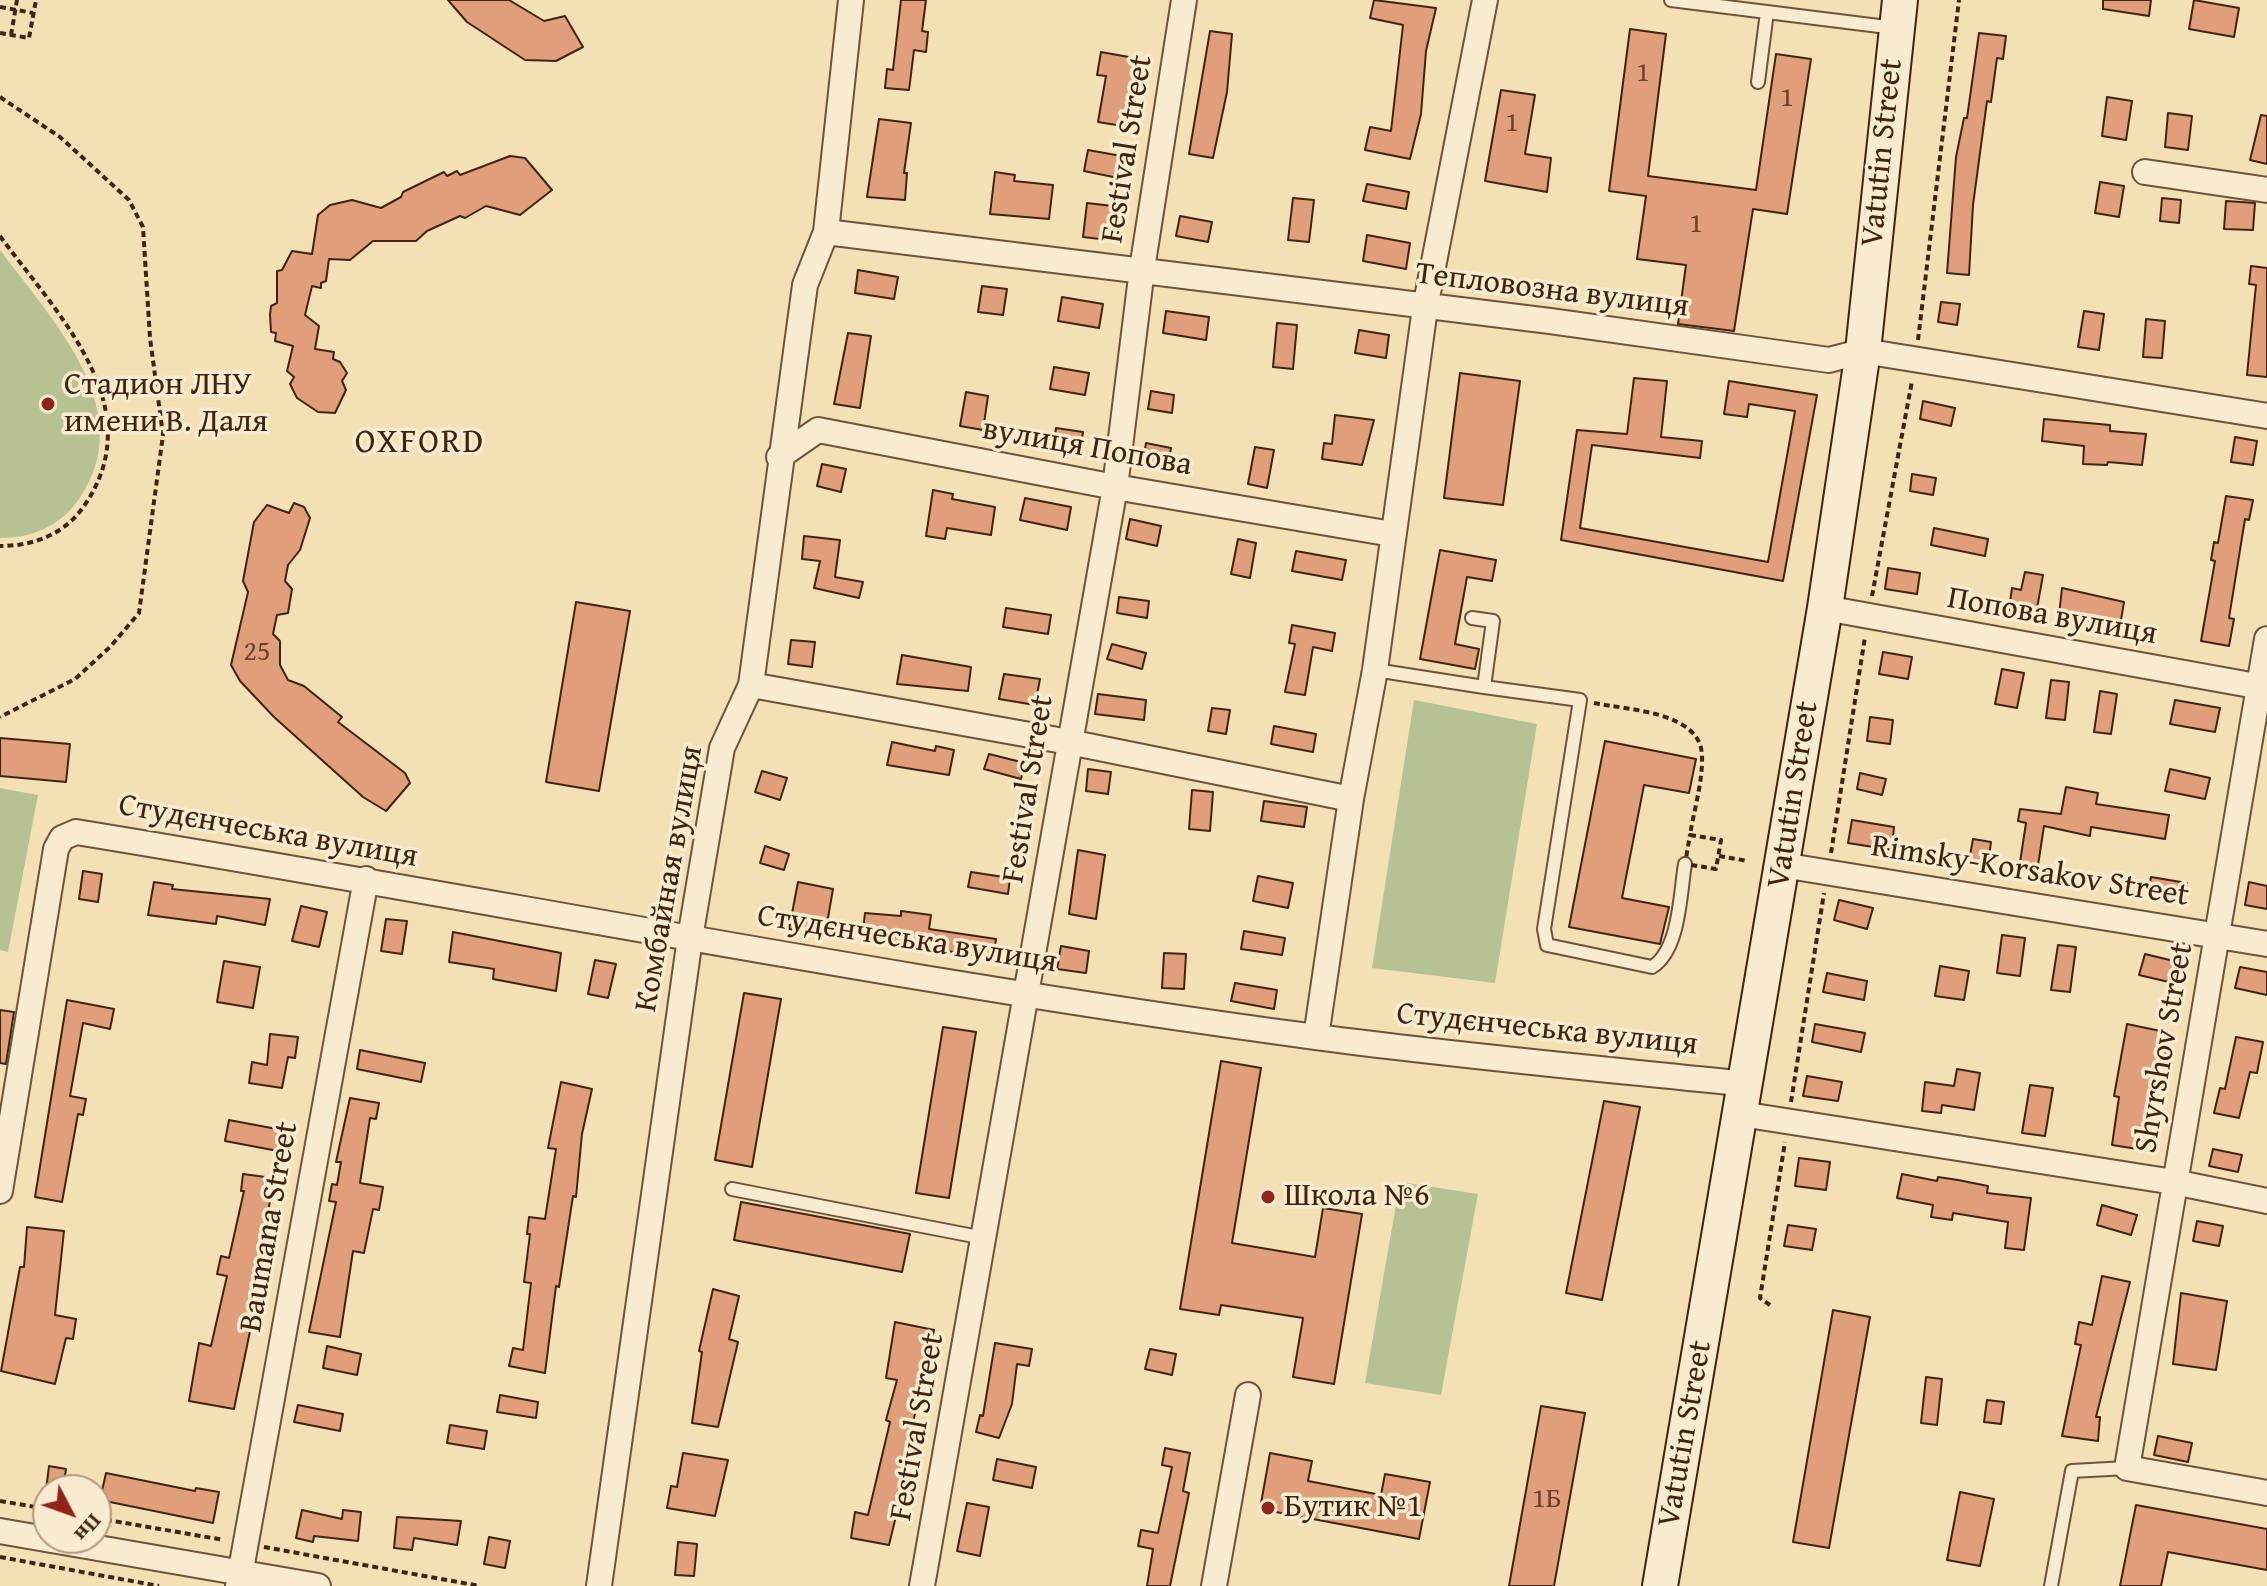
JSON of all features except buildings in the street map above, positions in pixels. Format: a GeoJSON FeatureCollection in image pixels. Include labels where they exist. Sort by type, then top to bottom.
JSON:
{"type":"FeatureCollection","features":[{"type":"Feature","properties":{"kind":"street","name":"Комбайная вулиця"},"geometry":{"type":"LineString","coordinates":[[599,1586],[690,938],[722,748],[751,685],[779,457],[805,285],[826,232],[851,0]]}},
{"type":"Feature","properties":{"kind":"street","name":"Festival Street"},"geometry":{"type":"LineString","coordinates":[[922,1586],[1115,487],[1142,269],[1184,0]]}},
{"type":"Feature","properties":{"kind":"street"},"geometry":{"type":"LineString","coordinates":[[1316,1037],[1351,799],[1375,670],[1425,308],[1485,0]]}},
{"type":"Feature","properties":{"kind":"street","name":"Vatutin Street"},"geometry":{"type":"LineString","coordinates":[[1660,1586],[1825,608],[1863,351],[1898,14]]}},
{"type":"Feature","properties":{"kind":"street"},"geometry":{"type":"LineString","coordinates":[[2145,172],[2267,190]]}},
{"type":"Feature","properties":{"kind":"street","name":"Тепловозна вулиця"},"geometry":{"type":"LineString","coordinates":[[826,232],[1550,321],[1829,360],[1863,351],[2267,416]]}},
{"type":"Feature","properties":{"kind":"street","name":"вулиця Попова"},"geometry":{"type":"LineString","coordinates":[[779,457],[818,430],[1115,487],[1392,534]]}},
{"type":"Feature","properties":{"kind":"street","name":"Попова вулиця"},"geometry":{"type":"LineString","coordinates":[[1825,608],[2264,688]]}},
{"type":"Feature","properties":{"kind":"street","name":"Shyrshov Street"},"geometry":{"type":"LineString","coordinates":[[2127,1468],[2216,935],[2264,688],[2267,639]]}},
{"type":"Feature","properties":{"kind":"street"},"geometry":{"type":"LineString","coordinates":[[751,685],[1069,742],[1351,799]]}},
{"type":"Feature","properties":{"kind":"street","name":"Студєнчеська вулиця"},"geometry":{"type":"LineString","coordinates":[[0,1191],[56,849],[62,838],[76,832],[366,879],[690,938],[1316,1037],[1744,1099],[1788,1121],[2174,1182],[2267,1201]]}},
{"type":"Feature","properties":{"kind":"street","name":"Rimsky-Korsakov Street"},"geometry":{"type":"LineString","coordinates":[[1782,865],[2267,944]]}},
{"type":"Feature","properties":{"kind":"street","name":"Baumana Street"},"geometry":{"type":"LineString","coordinates":[[239,1580],[366,879]]}},
{"type":"Feature","properties":{"kind":"street"},"geometry":{"type":"LineString","coordinates":[[1214,1586],[1248,1395]]}},
{"type":"Feature","properties":{"kind":"street"},"geometry":{"type":"LineString","coordinates":[[2127,1468],[2267,1493]]}},
{"type":"Feature","properties":{"kind":"street"},"geometry":{"type":"LineString","coordinates":[[0,1531],[239,1580],[318,1586]]}},
{"type":"Feature","properties":{"kind":"lane"},"geometry":{"type":"LineString","coordinates":[[1671,0],[1767,12],[1898,14]]}},
{"type":"Feature","properties":{"kind":"lane"},"geometry":{"type":"LineString","coordinates":[[1758,82],[1767,12]]}},
{"type":"Feature","properties":{"kind":"lane"},"geometry":{"type":"LineString","coordinates":[[1472,618],[1493,621],[1484,687]]}},
{"type":"Feature","properties":{"kind":"lane"},"geometry":{"type":"LineString","coordinates":[[1375,670],[1580,700],[1544,929],[1547,945],[1652,967],[1666,953],[1671,938],[1685,864]]}},
{"type":"Feature","properties":{"kind":"lane"},"geometry":{"type":"LineString","coordinates":[[732,1189],[984,1238]]}},
{"type":"Feature","properties":{"kind":"lane"},"geometry":{"type":"LineString","coordinates":[[2051,1586],[2072,1471],[2127,1468]]}},
{"type":"Feature","properties":{"kind":"path"},"geometry":{"type":"LineString","coordinates":[[11,35],[17,0]]}},
{"type":"Feature","properties":{"kind":"path"},"geometry":{"type":"LineString","coordinates":[[0,33],[29,38],[36,0]]}},
{"type":"Feature","properties":{"kind":"path"},"geometry":{"type":"LineString","coordinates":[[1770,1305],[1760,1298],[1868,617],[1916,359],[1959,0]]}},
{"type":"Feature","properties":{"kind":"path"},"geometry":{"type":"LineString","coordinates":[[0,7],[34,13]]}},
{"type":"Feature","properties":{"kind":"path"},"geometry":{"type":"LineString","coordinates":[[0,97],[60,137],[129,200],[143,227],[150,338],[163,435],[139,613],[110,647],[75,679],[0,717]]}},
{"type":"Feature","properties":{"kind":"path"},"geometry":{"type":"LineString","coordinates":[[0,236],[86,353],[102,389],[109,447],[98,487],[78,515],[53,536],[17,546],[0,546]]}},
{"type":"Feature","properties":{"kind":"path"},"geometry":{"type":"LineString","coordinates":[[1580,700],[1680,722],[1693,731],[1701,744],[1703,758],[1685,864],[1716,869],[1721,840],[1690,835]]}},
{"type":"Feature","properties":{"kind":"path"},"geometry":{"type":"LineString","coordinates":[[1719,856],[1748,861]]}},
{"type":"Feature","properties":{"kind":"path"},"geometry":{"type":"LineString","coordinates":[[0,1501],[32,1506]]}},
{"type":"Feature","properties":{"kind":"path"},"geometry":{"type":"LineString","coordinates":[[112,1521],[480,1586]]}},
{"type":"Feature","properties":{"kind":"path"},"geometry":{"type":"LineString","coordinates":[[0,1557],[159,1586]]}},
{"type":"Feature","properties":{"kind":"green space","name":"Стадион ЛНУ имени В. Даля"},"geometry":{"type":"Polygon","coordinates":[[[0,250],[43,306],[82,367],[95,399],[100,432],[95,466],[72,508],[45,529],[24,536],[0,538],[0,250]]]}},
{"type":"Feature","properties":{"kind":"green space"},"geometry":{"type":"Polygon","coordinates":[[[1414,700],[1537,724],[1495,983],[1372,968],[1414,700]]]}},
{"type":"Feature","properties":{"kind":"green space"},"geometry":{"type":"Polygon","coordinates":[[[0,788],[38,795],[8,952],[0,950],[0,788]]]}},
{"type":"Feature","properties":{"kind":"green space"},"geometry":{"type":"Polygon","coordinates":[[[1400,1182],[1478,1194],[1441,1395],[1365,1383],[1400,1182]]]}},
{"type":"Feature","properties":{"kind":"place","name":"Стадион ЛНУ имени В. Даля"},"geometry":{"type":"Point","coordinates":[48,404]}},
{"type":"Feature","properties":{"kind":"place","name":"Школа №6"},"geometry":{"type":"Point","coordinates":[1268,1197]}},
{"type":"Feature","properties":{"kind":"place","name":"Бутик №1"},"geometry":{"type":"Point","coordinates":[1268,1508]}},
{"type":"Feature","properties":{"kind":"district","name":"OXFORD"},"geometry":{"type":"Point","coordinates":[420,443]}}]}
